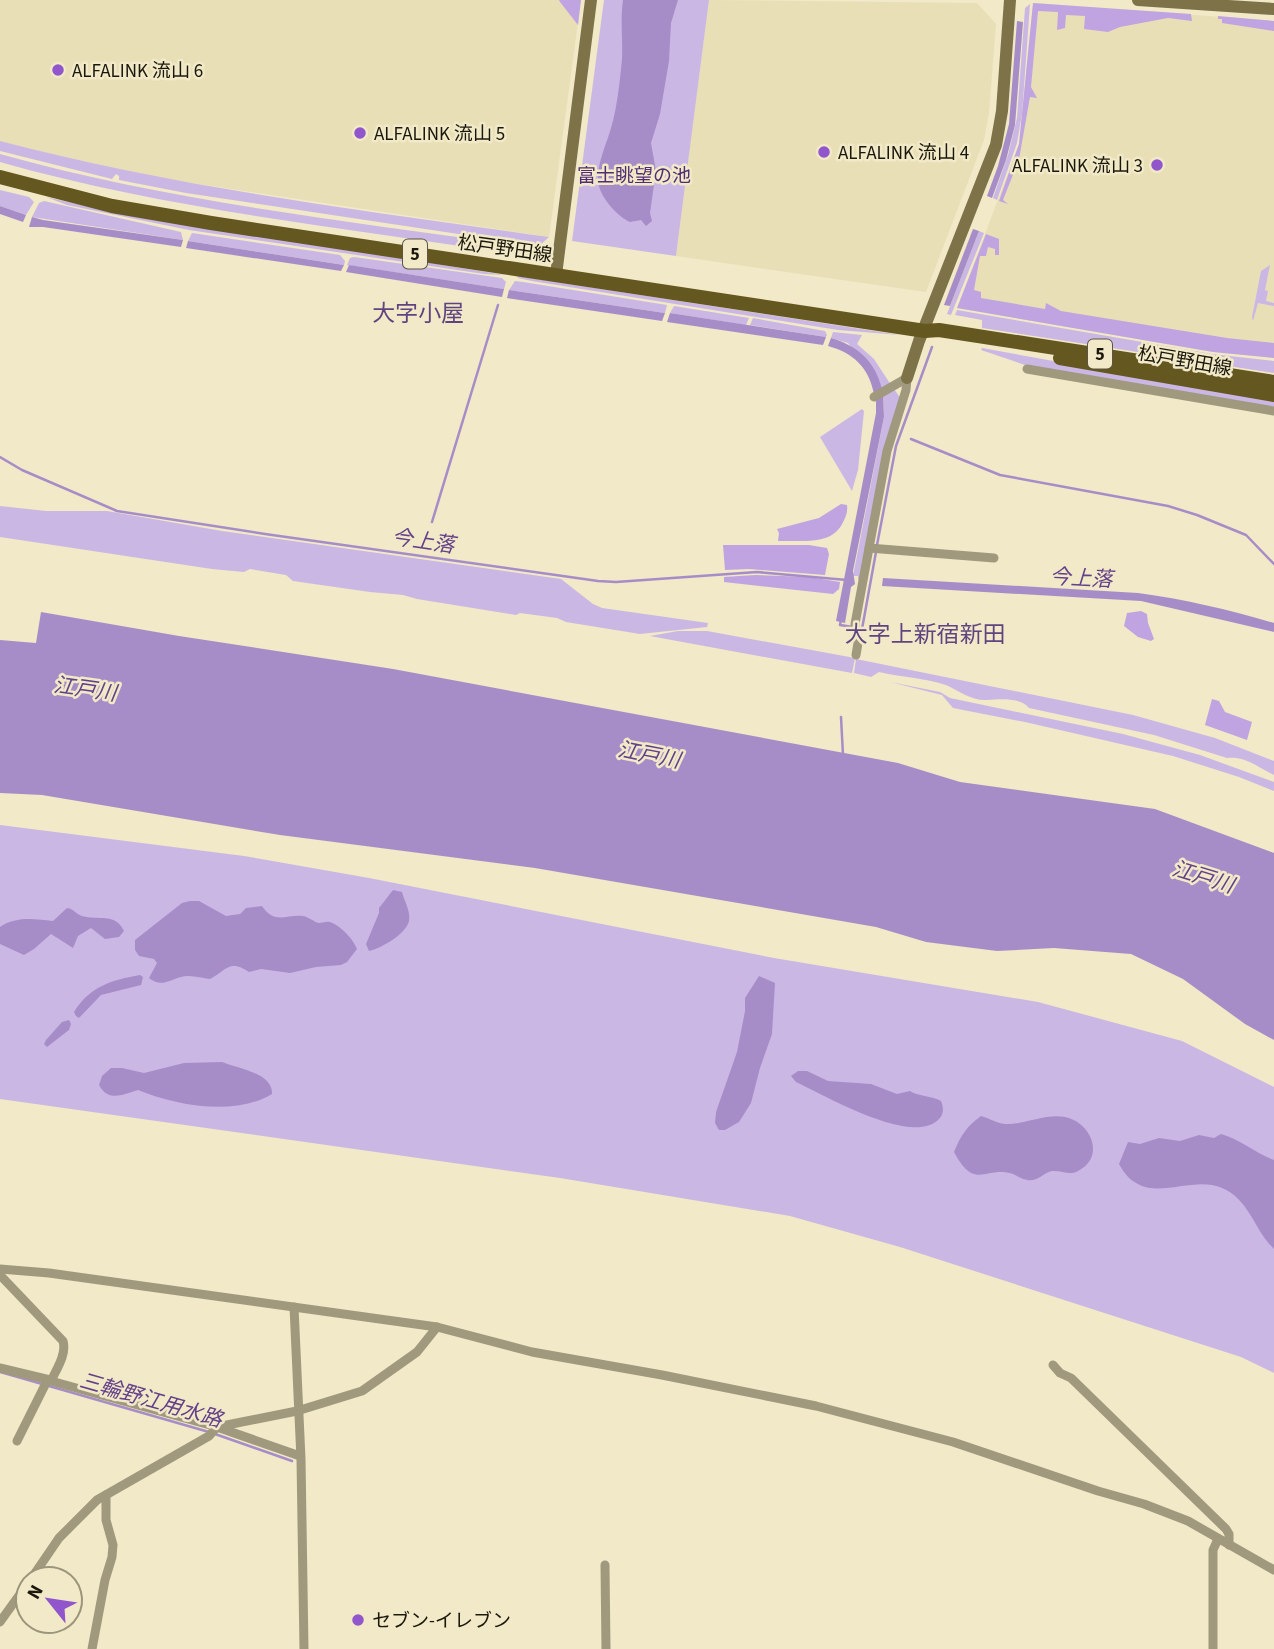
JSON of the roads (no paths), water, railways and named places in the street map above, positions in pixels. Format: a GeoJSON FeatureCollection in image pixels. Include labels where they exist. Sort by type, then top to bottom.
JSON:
{"type":"FeatureCollection","features":[{"type":"Feature","properties":{"kind":"main road","name":"松戸野田線"},"geometry":{"type":"LineString","coordinates":[[0,177],[113,206],[211,223],[925,331],[939,330],[1273,392]]}},
{"type":"Feature","properties":{"kind":"street"},"geometry":{"type":"LineString","coordinates":[[556,275],[591,0]]}},
{"type":"Feature","properties":{"kind":"street"},"geometry":{"type":"LineString","coordinates":[[856,655],[858,643],[855,627],[874,549],[887,451],[919,341],[1000,129],[1010,0]]}},
{"type":"Feature","properties":{"kind":"street"},"geometry":{"type":"LineString","coordinates":[[1138,0],[1274,9]]}},
{"type":"Feature","properties":{"kind":"street"},"geometry":{"type":"LineString","coordinates":[[1027,369],[1274,411]]}},
{"type":"Feature","properties":{"kind":"street"},"geometry":{"type":"LineString","coordinates":[[874,397],[907,378]]}},
{"type":"Feature","properties":{"kind":"street"},"geometry":{"type":"LineString","coordinates":[[874,549],[994,558]]}},
{"type":"Feature","properties":{"kind":"street"},"geometry":{"type":"LineString","coordinates":[[0,1269],[50,1273],[437,1327],[532,1352],[791,1401],[953,1442],[1144,1504],[1188,1521],[1274,1570]]}},
{"type":"Feature","properties":{"kind":"street"},"geometry":{"type":"LineString","coordinates":[[0,1275],[63,1341],[65,1347],[18,1440]]}},
{"type":"Feature","properties":{"kind":"street"},"geometry":{"type":"LineString","coordinates":[[294,1307],[304,1649]]}},
{"type":"Feature","properties":{"kind":"street"},"geometry":{"type":"LineString","coordinates":[[41,1565],[60,1538],[85,1511],[106,1494],[209,1436],[216,1427],[297,1410],[362,1391],[417,1352],[437,1327]]}},
{"type":"Feature","properties":{"kind":"street"},"geometry":{"type":"LineString","coordinates":[[1053,1365],[1060,1373],[1071,1378],[1226,1529],[1229,1545]]}},
{"type":"Feature","properties":{"kind":"street"},"geometry":{"type":"LineString","coordinates":[[0,1368],[216,1427],[300,1456]]}},
{"type":"Feature","properties":{"kind":"street"},"geometry":{"type":"LineString","coordinates":[[92,1649],[105,1580],[112,1558],[113,1545],[106,1520],[106,1494]]}},
{"type":"Feature","properties":{"kind":"street"},"geometry":{"type":"LineString","coordinates":[[1213,1649],[1213,1550],[1218,1539]]}},
{"type":"Feature","properties":{"kind":"street"},"geometry":{"type":"LineString","coordinates":[[605,1565],[606,1649]]}},
{"type":"Feature","properties":{"kind":"street"},"geometry":{"type":"LineString","coordinates":[[0,1622],[14,1602]]}},
{"type":"Feature","properties":{"kind":"water"},"geometry":{"type":"Polygon","coordinates":[[[623,0],[678,0],[671,23],[669,61],[660,114],[651,143],[656,171],[650,213],[652,221],[646,226],[641,220],[625,220],[616,212],[603,196],[598,179],[618,94],[622,59],[623,0]]]}},
{"type":"Feature","properties":{"kind":"water"},"geometry":{"type":"Polygon","coordinates":[[[1017,21],[1023,22],[1015,125],[992,198],[987,196],[1009,124],[1017,21]]]}},
{"type":"Feature","properties":{"kind":"water"},"geometry":{"type":"Polygon","coordinates":[[[0,206],[26,215],[23,222],[0,214],[0,206]]]}},
{"type":"Feature","properties":{"kind":"water"},"geometry":{"type":"Polygon","coordinates":[[[32,217],[183,240],[181,247],[29,227],[32,217]]]}},
{"type":"Feature","properties":{"kind":"water"},"geometry":{"type":"Polygon","coordinates":[[[973,229],[979,231],[950,306],[944,305],[973,229]]]}},
{"type":"Feature","properties":{"kind":"water"},"geometry":{"type":"Polygon","coordinates":[[[188,241],[344,265],[341,271],[186,248],[188,241]]]}},
{"type":"Feature","properties":{"kind":"water"},"geometry":{"type":"Polygon","coordinates":[[[349,265],[504,289],[502,297],[346,272],[349,265]]]}},
{"type":"Feature","properties":{"kind":"water"},"geometry":{"type":"Polygon","coordinates":[[[509,290],[665,313],[662,321],[507,298],[509,290]]]}},
{"type":"Feature","properties":{"kind":"water"},"geometry":{"type":"Polygon","coordinates":[[[670,313],[826,337],[823,345],[667,322],[670,313]]]}},
{"type":"Feature","properties":{"kind":"water"},"geometry":{"type":"Polygon","coordinates":[[[831,338],[849,345],[864,356],[875,370],[882,389],[874,394],[864,369],[853,357],[828,346],[831,338]]]}},
{"type":"Feature","properties":{"kind":"water"},"geometry":{"type":"Polygon","coordinates":[[[883,394],[884,417],[853,571],[855,584],[851,587],[845,623],[836,621],[876,413],[876,399],[883,394]]]}},
{"type":"Feature","properties":{"kind":"water"},"geometry":{"type":"Polygon","coordinates":[[[883,578],[1138,593],[1257,618],[1274,623],[1274,632],[1141,601],[882,586],[883,578]]]}},
{"type":"Feature","properties":{"kind":"water","name":"江戸川"},"geometry":{"type":"Polygon","coordinates":[[[41,612],[393,669],[898,763],[960,782],[1155,809],[1274,853],[1274,1040],[1245,1024],[1183,979],[1131,954],[1054,948],[997,951],[926,942],[876,927],[535,868],[280,835],[42,795],[0,793],[0,640],[36,643],[41,612]]]}},
{"type":"Feature","properties":{"kind":"water"},"geometry":{"type":"Polygon","coordinates":[[[393,890],[402,892],[409,921],[393,940],[369,951],[366,944],[379,908],[393,890]]]}},
{"type":"Feature","properties":{"kind":"water"},"geometry":{"type":"Polygon","coordinates":[[[199,901],[226,916],[240,914],[246,908],[262,906],[276,917],[303,916],[319,923],[330,922],[346,933],[357,949],[347,962],[341,965],[290,973],[261,969],[249,972],[232,966],[210,979],[188,976],[165,982],[153,981],[149,978],[157,963],[154,959],[139,956],[135,950],[135,940],[182,903],[199,901]]]}},
{"type":"Feature","properties":{"kind":"water"},"geometry":{"type":"Polygon","coordinates":[[[67,908],[82,916],[116,921],[124,931],[119,937],[105,939],[91,928],[78,936],[73,948],[51,934],[24,955],[0,944],[0,927],[12,921],[26,919],[53,921],[67,908]]]}},
{"type":"Feature","properties":{"kind":"water"},"geometry":{"type":"Polygon","coordinates":[[[140,975],[143,977],[141,985],[101,995],[79,1018],[76,1016],[74,1012],[80,1003],[95,990],[120,979],[140,975]]]}},
{"type":"Feature","properties":{"kind":"water"},"geometry":{"type":"Polygon","coordinates":[[[759,976],[775,983],[772,1034],[751,1103],[739,1122],[725,1130],[719,1130],[715,1123],[716,1112],[737,1052],[745,998],[759,976]]]}},
{"type":"Feature","properties":{"kind":"water"},"geometry":{"type":"Polygon","coordinates":[[[69,1020],[69,1030],[47,1047],[44,1044],[46,1040],[62,1022],[69,1020]]]}},
{"type":"Feature","properties":{"kind":"water"},"geometry":{"type":"Polygon","coordinates":[[[222,1062],[261,1076],[271,1087],[272,1094],[257,1101],[223,1107],[187,1104],[138,1090],[111,1095],[99,1085],[102,1076],[111,1068],[144,1073],[184,1063],[222,1062]]]}},
{"type":"Feature","properties":{"kind":"water"},"geometry":{"type":"Polygon","coordinates":[[[798,1071],[807,1071],[828,1081],[871,1084],[897,1094],[910,1091],[941,1101],[942,1114],[938,1120],[925,1126],[908,1127],[889,1123],[846,1107],[796,1082],[791,1076],[798,1071]]]}},
{"type":"Feature","properties":{"kind":"water"},"geometry":{"type":"Polygon","coordinates":[[[981,1116],[1006,1124],[1058,1116],[1074,1120],[1088,1133],[1092,1141],[1091,1157],[1087,1165],[1075,1172],[1052,1171],[1033,1180],[1004,1172],[975,1174],[961,1164],[954,1152],[965,1131],[981,1116]]]}},
{"type":"Feature","properties":{"kind":"water"},"geometry":{"type":"Polygon","coordinates":[[[1221,1134],[1274,1160],[1274,1249],[1239,1200],[1222,1188],[1195,1185],[1154,1188],[1141,1185],[1129,1178],[1119,1164],[1128,1142],[1140,1144],[1159,1138],[1180,1141],[1199,1135],[1214,1138],[1221,1134]]]}},
{"type":"Feature","properties":{"kind":"waterway"},"geometry":{"type":"LineString","coordinates":[[432,522],[498,305]]}},
{"type":"Feature","properties":{"kind":"waterway"},"geometry":{"type":"LineString","coordinates":[[877,545],[896,446],[932,347]]}},
{"type":"Feature","properties":{"kind":"waterway"},"geometry":{"type":"LineString","coordinates":[[911,439],[1000,475],[1168,506],[1197,515],[1246,535],[1274,564]]}},
{"type":"Feature","properties":{"kind":"waterway","name":"今上落"},"geometry":{"type":"LineString","coordinates":[[0,457],[22,470],[117,511],[265,534],[598,581],[757,572],[847,580]]}},
{"type":"Feature","properties":{"kind":"waterway"},"geometry":{"type":"LineString","coordinates":[[860,629],[876,552]]}},
{"type":"Feature","properties":{"kind":"waterway"},"geometry":{"type":"LineString","coordinates":[[841,620],[840,625],[853,627]]}},
{"type":"Feature","properties":{"kind":"waterway"},"geometry":{"type":"LineString","coordinates":[[841,717],[843,755]]}},
{"type":"Feature","properties":{"kind":"waterway","name":"三輪野江用水路"},"geometry":{"type":"LineString","coordinates":[[0,1372],[209,1432]]}},
{"type":"Feature","properties":{"kind":"waterway","name":"三輪野江用水路"},"geometry":{"type":"LineString","coordinates":[[215,1434],[292,1461]]}},
{"type":"Feature","properties":{"kind":"place","name":"ALFALINK 流山 6"},"geometry":{"type":"Point","coordinates":[58,70]}},
{"type":"Feature","properties":{"kind":"place","name":"ALFALINK 流山 5"},"geometry":{"type":"Point","coordinates":[360,133]}},
{"type":"Feature","properties":{"kind":"place","name":"ALFALINK 流山 4"},"geometry":{"type":"Point","coordinates":[824,152]}},
{"type":"Feature","properties":{"kind":"place","name":"ALFALINK 流山 3"},"geometry":{"type":"Point","coordinates":[1157,165]}},
{"type":"Feature","properties":{"kind":"place","name":"セブン-イレブン"},"geometry":{"type":"Point","coordinates":[358,1620]}},
{"type":"Feature","properties":{"kind":"district","name":"大字小屋"},"geometry":{"type":"Point","coordinates":[418,313]}},
{"type":"Feature","properties":{"kind":"district","name":"大字上新宿新田"},"geometry":{"type":"Point","coordinates":[925,634]}},
{"type":"Feature","properties":{"kind":"park label","name":"富士眺望の池"},"geometry":{"type":"Point","coordinates":[634,175]}}]}
